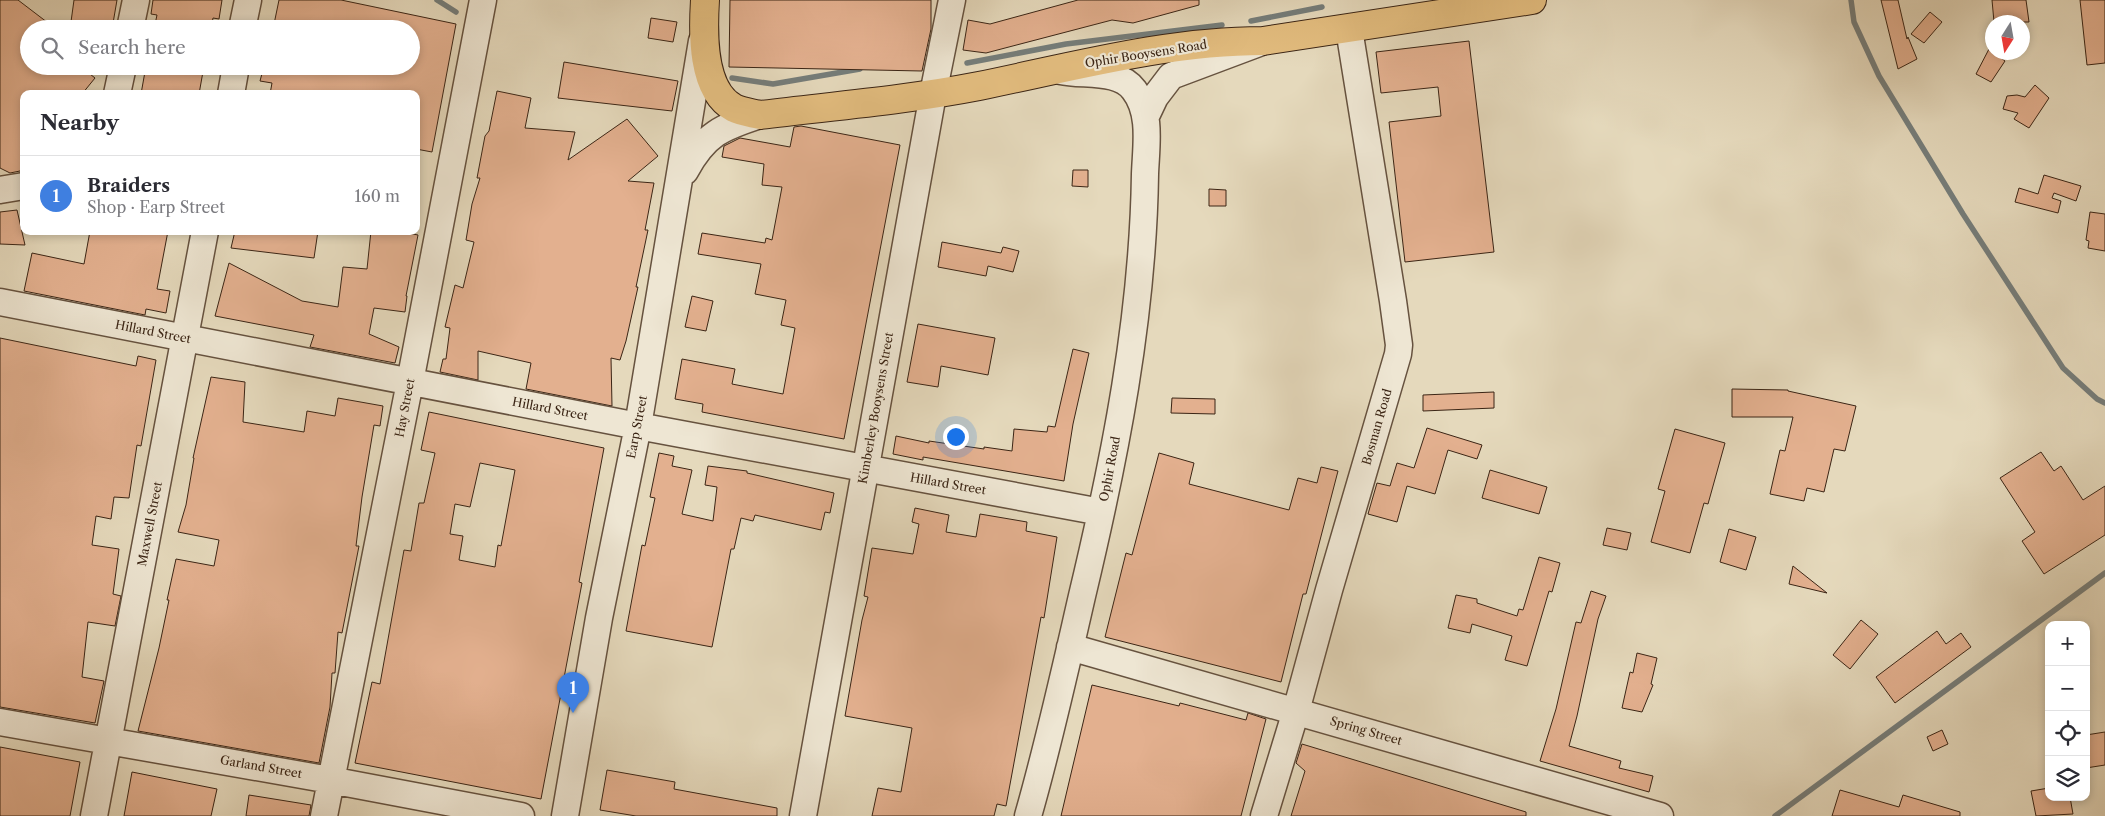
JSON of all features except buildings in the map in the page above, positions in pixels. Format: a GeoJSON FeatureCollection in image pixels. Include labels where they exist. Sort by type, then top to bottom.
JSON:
{"type":"FeatureCollection","features":[{"type":"Feature","properties":{"kind":"main road"},"geometry":{"type":"LineString","coordinates":[[705,0],[703,38],[710,72],[719,96],[734,108],[760,115]]}},
{"type":"Feature","properties":{"kind":"main road","name":"Ophir Booysens Road"},"geometry":{"type":"LineString","coordinates":[[760,115],[933,94],[1054,69],[1212,43],[1263,41],[1532,0]]}},
{"type":"Feature","properties":{"kind":"street"},"geometry":{"type":"LineString","coordinates":[[132,20],[136,0]]}},
{"type":"Feature","properties":{"kind":"street"},"geometry":{"type":"LineString","coordinates":[[244,20],[248,0]]}},
{"type":"Feature","properties":{"kind":"street","name":"Hay Street"},"geometry":{"type":"LineString","coordinates":[[324,816],[483,0]]}},
{"type":"Feature","properties":{"kind":"street","name":"Kimberley Booysens Street"},"geometry":{"type":"LineString","coordinates":[[803,816],[933,94],[952,0]]}},
{"type":"Feature","properties":{"kind":"street","name":"Bosman Road"},"geometry":{"type":"LineString","coordinates":[[1264,816],[1398,354],[1399,344],[1393,301],[1349,29]]}},
{"type":"Feature","properties":{"kind":"street","name":"Earp Street"},"geometry":{"type":"LineString","coordinates":[[565,816],[599,618],[638,426],[703,38]]}},
{"type":"Feature","properties":{"kind":"street"},"geometry":{"type":"LineString","coordinates":[[1146,116],[1155,97],[1171,76],[1263,41]]}},
{"type":"Feature","properties":{"kind":"street"},"geometry":{"type":"LineString","coordinates":[[1054,69],[1109,76],[1123,80],[1136,92],[1146,116]]}},
{"type":"Feature","properties":{"kind":"street"},"geometry":{"type":"LineString","coordinates":[[118,90],[121,75]]}},
{"type":"Feature","properties":{"kind":"street"},"geometry":{"type":"LineString","coordinates":[[231,90],[234,75]]}},
{"type":"Feature","properties":{"kind":"street"},"geometry":{"type":"LineString","coordinates":[[679,182],[695,153],[708,138],[724,127],[760,115]]}},
{"type":"Feature","properties":{"kind":"street","name":"Ophir Road"},"geometry":{"type":"LineString","coordinates":[[1028,816],[1047,749],[1101,512],[1125,389],[1136,314],[1145,201],[1146,116]]}},
{"type":"Feature","properties":{"kind":"street"},"geometry":{"type":"LineString","coordinates":[[0,190],[20,187]]}},
{"type":"Feature","properties":{"kind":"street","name":"Maxwell Street"},"geometry":{"type":"LineString","coordinates":[[94,816],[204,235]]}},
{"type":"Feature","properties":{"kind":"street","name":"Hillard Street"},"geometry":{"type":"LineString","coordinates":[[0,302],[638,426],[1101,512]]}},
{"type":"Feature","properties":{"kind":"street","name":"Spring Street"},"geometry":{"type":"LineString","coordinates":[[1070,647],[1660,816]]}},
{"type":"Feature","properties":{"kind":"street","name":"Garland Street"},"geometry":{"type":"LineString","coordinates":[[0,722],[330,780],[521,816]]}},
{"type":"Feature","properties":{"kind":"waterway"},"geometry":{"type":"LineString","coordinates":[[437,0],[456,12]]}},
{"type":"Feature","properties":{"kind":"waterway"},"geometry":{"type":"LineString","coordinates":[[1851,0],[1854,22],[1879,76],[1963,214],[2063,368],[2097,399],[2105,403]]}},
{"type":"Feature","properties":{"kind":"waterway"},"geometry":{"type":"LineString","coordinates":[[1251,21],[1322,7]]}},
{"type":"Feature","properties":{"kind":"waterway"},"geometry":{"type":"LineString","coordinates":[[967,63],[1066,44],[1222,25]]}},
{"type":"Feature","properties":{"kind":"waterway"},"geometry":{"type":"LineString","coordinates":[[732,78],[773,84],[860,69]]}},
{"type":"Feature","properties":{"kind":"waterway"},"geometry":{"type":"LineString","coordinates":[[1775,816],[2105,573]]}},
{"type":"Feature","properties":{"kind":"place","name":"Braiders"},"geometry":{"type":"Point","coordinates":[573,713]}}]}
